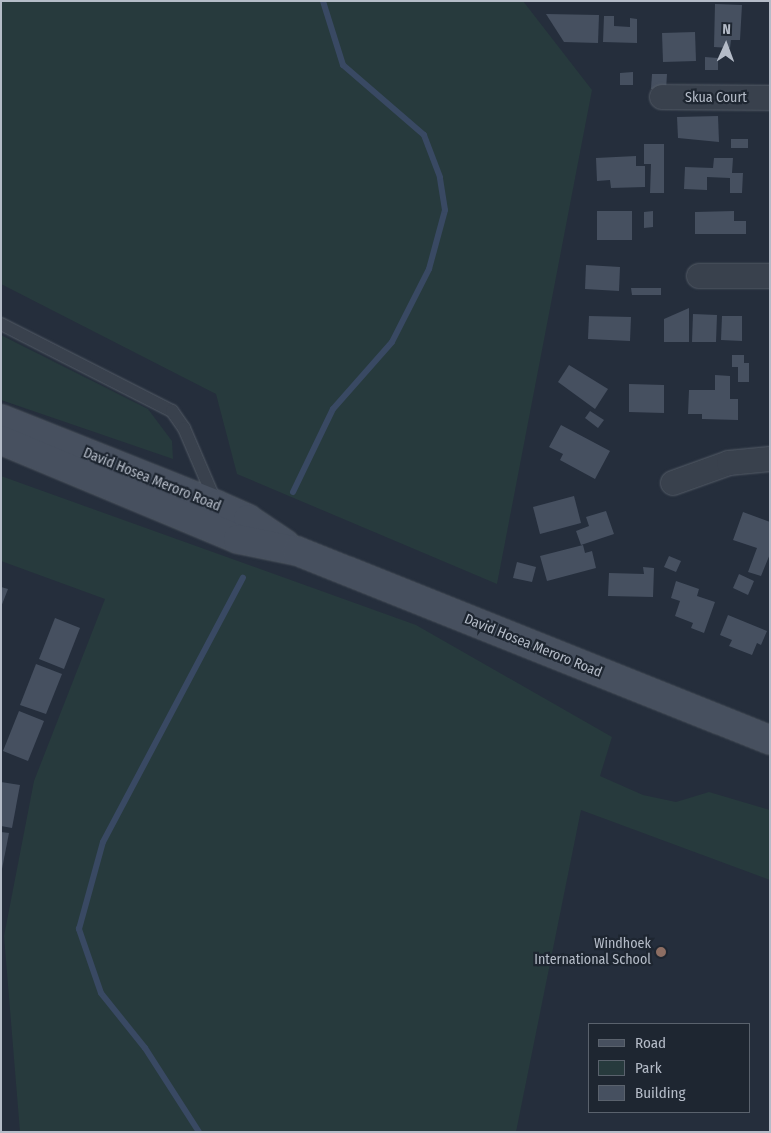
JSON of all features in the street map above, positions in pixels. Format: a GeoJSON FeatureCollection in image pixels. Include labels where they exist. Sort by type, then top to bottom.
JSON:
{"type":"FeatureCollection","features":[{"type":"Feature","properties":{"kind":"main road","name":"David Hosea Meroro Road"},"geometry":{"type":"LineString","coordinates":[[1,419],[217,505],[248,519],[297,552]]}},
{"type":"Feature","properties":{"kind":"main road","name":"David Hosea Meroro Road"},"geometry":{"type":"LineString","coordinates":[[1,440],[238,539],[297,552],[770,740]]}},
{"type":"Feature","properties":{"kind":"street","name":"Skua Court"},"geometry":{"type":"LineString","coordinates":[[662,97],[770,98]]}},
{"type":"Feature","properties":{"kind":"street"},"geometry":{"type":"LineString","coordinates":[[699,276],[770,276]]}},
{"type":"Feature","properties":{"kind":"street"},"geometry":{"type":"LineString","coordinates":[[673,483],[729,463],[770,459]]}},
{"type":"Feature","properties":{"kind":"lane"},"geometry":{"type":"LineString","coordinates":[[1,324],[172,411],[184,428],[217,505]]}},
{"type":"Feature","properties":{"kind":"lane"},"geometry":{"type":"LineString","coordinates":[[1,453],[45,457]]}},
{"type":"Feature","properties":{"kind":"green space"},"geometry":{"type":"Polygon","coordinates":[[[1,1],[523,1],[592,90],[497,584],[237,474],[216,394],[1,284],[1,1]]]}},
{"type":"Feature","properties":{"kind":"green space"},"geometry":{"type":"Polygon","coordinates":[[[1,335],[148,409],[172,441],[173,459],[1,400],[1,335]]]}},
{"type":"Feature","properties":{"kind":"green space"},"geometry":{"type":"Polygon","coordinates":[[[1,476],[416,625],[612,737],[600,776],[643,795],[676,802],[709,792],[770,810],[770,880],[581,810],[516,1132],[20,1132],[4,936],[34,781],[105,599],[1,561],[1,476]]]}},
{"type":"Feature","properties":{"kind":"building"},"geometry":{"type":"Polygon","coordinates":[[[715,4],[742,5],[740,40],[731,40],[730,48],[714,47],[715,4]]]}},
{"type":"Feature","properties":{"kind":"building"},"geometry":{"type":"Polygon","coordinates":[[[546,14],[599,15],[598,43],[564,42],[546,14]]]}},
{"type":"Feature","properties":{"kind":"building"},"geometry":{"type":"Polygon","coordinates":[[[604,16],[614,16],[614,26],[630,27],[630,18],[637,19],[637,43],[603,42],[604,16]]]}},
{"type":"Feature","properties":{"kind":"building"},"geometry":{"type":"Polygon","coordinates":[[[695,32],[696,61],[663,62],[662,33],[695,32]]]}},
{"type":"Feature","properties":{"kind":"building"},"geometry":{"type":"Polygon","coordinates":[[[705,57],[718,58],[718,70],[705,70],[705,57]]]}},
{"type":"Feature","properties":{"kind":"building"},"geometry":{"type":"Polygon","coordinates":[[[633,72],[633,85],[620,85],[620,73],[633,72]]]}},
{"type":"Feature","properties":{"kind":"building"},"geometry":{"type":"Polygon","coordinates":[[[652,74],[667,74],[666,90],[651,89],[652,74]]]}},
{"type":"Feature","properties":{"kind":"building"},"geometry":{"type":"Polygon","coordinates":[[[718,116],[719,142],[678,138],[677,117],[718,116]]]}},
{"type":"Feature","properties":{"kind":"building"},"geometry":{"type":"Polygon","coordinates":[[[731,139],[748,139],[748,148],[731,148],[731,139]]]}},
{"type":"Feature","properties":{"kind":"building"},"geometry":{"type":"Polygon","coordinates":[[[644,144],[664,144],[664,193],[650,193],[651,164],[644,164],[644,144]]]}},
{"type":"Feature","properties":{"kind":"building"},"geometry":{"type":"Polygon","coordinates":[[[636,156],[636,166],[645,166],[645,187],[611,188],[610,180],[597,181],[596,158],[636,156]]]}},
{"type":"Feature","properties":{"kind":"building"},"geometry":{"type":"Polygon","coordinates":[[[714,158],[733,158],[732,173],[743,173],[742,193],[730,193],[730,178],[707,177],[707,190],[684,189],[685,167],[713,168],[714,158]]]}},
{"type":"Feature","properties":{"kind":"building"},"geometry":{"type":"Polygon","coordinates":[[[597,211],[632,211],[632,240],[597,240],[597,211]]]}},
{"type":"Feature","properties":{"kind":"building"},"geometry":{"type":"Polygon","coordinates":[[[653,211],[653,227],[644,228],[644,212],[653,211]]]}},
{"type":"Feature","properties":{"kind":"building"},"geometry":{"type":"Polygon","coordinates":[[[734,211],[734,221],[746,221],[746,234],[695,234],[695,212],[734,211]]]}},
{"type":"Feature","properties":{"kind":"building"},"geometry":{"type":"Polygon","coordinates":[[[586,265],[620,267],[619,291],[585,289],[586,265]]]}},
{"type":"Feature","properties":{"kind":"building"},"geometry":{"type":"Polygon","coordinates":[[[631,288],[661,288],[661,295],[632,295],[631,288]]]}},
{"type":"Feature","properties":{"kind":"building"},"geometry":{"type":"Polygon","coordinates":[[[689,308],[689,342],[664,342],[664,319],[689,308]]]}},
{"type":"Feature","properties":{"kind":"building"},"geometry":{"type":"Polygon","coordinates":[[[693,314],[717,315],[716,342],[692,342],[693,314]]]}},
{"type":"Feature","properties":{"kind":"building"},"geometry":{"type":"Polygon","coordinates":[[[589,316],[631,317],[630,341],[588,339],[589,316]]]}},
{"type":"Feature","properties":{"kind":"building"},"geometry":{"type":"Polygon","coordinates":[[[722,316],[742,316],[742,341],[721,340],[722,316]]]}},
{"type":"Feature","properties":{"kind":"building"},"geometry":{"type":"Polygon","coordinates":[[[732,355],[744,355],[744,363],[749,363],[749,382],[738,382],[738,367],[732,367],[732,355]]]}},
{"type":"Feature","properties":{"kind":"building"},"geometry":{"type":"Polygon","coordinates":[[[569,365],[608,389],[595,409],[558,382],[569,365]]]}},
{"type":"Feature","properties":{"kind":"building"},"geometry":{"type":"Polygon","coordinates":[[[715,375],[730,376],[730,399],[738,399],[738,420],[702,419],[702,414],[688,414],[689,390],[715,390],[715,375]]]}},
{"type":"Feature","properties":{"kind":"building"},"geometry":{"type":"Polygon","coordinates":[[[629,384],[664,385],[664,413],[629,412],[629,384]]]}},
{"type":"Feature","properties":{"kind":"building"},"geometry":{"type":"Polygon","coordinates":[[[590,411],[604,420],[598,428],[585,418],[590,411]]]}},
{"type":"Feature","properties":{"kind":"building"},"geometry":{"type":"Polygon","coordinates":[[[561,425],[610,451],[595,479],[560,460],[563,454],[549,447],[561,425]]]}},
{"type":"Feature","properties":{"kind":"building"},"geometry":{"type":"Polygon","coordinates":[[[574,496],[581,523],[540,534],[533,507],[574,496]]]}},
{"type":"Feature","properties":{"kind":"building"},"geometry":{"type":"Polygon","coordinates":[[[606,511],[614,534],[581,545],[576,531],[589,526],[586,517],[606,511]]]}},
{"type":"Feature","properties":{"kind":"building"},"geometry":{"type":"Polygon","coordinates":[[[743,512],[770,522],[770,554],[761,576],[748,572],[757,548],[733,540],[743,512]]]}},
{"type":"Feature","properties":{"kind":"building"},"geometry":{"type":"Polygon","coordinates":[[[583,545],[585,553],[592,551],[596,568],[547,581],[540,556],[583,545]]]}},
{"type":"Feature","properties":{"kind":"building"},"geometry":{"type":"Polygon","coordinates":[[[669,556],[681,561],[676,572],[664,567],[669,556]]]}},
{"type":"Feature","properties":{"kind":"building"},"geometry":{"type":"Polygon","coordinates":[[[517,562],[536,567],[532,582],[513,578],[517,562]]]}},
{"type":"Feature","properties":{"kind":"building"},"geometry":{"type":"Polygon","coordinates":[[[643,567],[654,568],[653,597],[608,596],[609,573],[644,574],[643,567]]]}},
{"type":"Feature","properties":{"kind":"building"},"geometry":{"type":"Polygon","coordinates":[[[739,574],[754,581],[748,595],[733,588],[739,574]]]}},
{"type":"Feature","properties":{"kind":"building"},"geometry":{"type":"Polygon","coordinates":[[[676,581],[699,589],[697,596],[715,602],[704,633],[691,628],[693,623],[675,616],[680,601],[671,598],[676,581]]]}},
{"type":"Feature","properties":{"kind":"building"},"geometry":{"type":"Polygon","coordinates":[[[1,587],[8,589],[1,607],[1,587]]]}},
{"type":"Feature","properties":{"kind":"building"},"geometry":{"type":"Polygon","coordinates":[[[728,615],[767,631],[761,645],[757,643],[752,655],[729,646],[732,640],[720,635],[728,615]]]}},
{"type":"Feature","properties":{"kind":"building"},"geometry":{"type":"Polygon","coordinates":[[[55,618],[80,628],[64,669],[39,659],[55,618]]]}},
{"type":"Feature","properties":{"kind":"building"},"geometry":{"type":"Polygon","coordinates":[[[36,664],[62,674],[46,714],[20,705],[36,664]]]}},
{"type":"Feature","properties":{"kind":"building"},"geometry":{"type":"Polygon","coordinates":[[[19,711],[44,721],[28,761],[3,751],[19,711]]]}},
{"type":"Feature","properties":{"kind":"building"},"geometry":{"type":"Polygon","coordinates":[[[1,782],[20,785],[12,828],[1,826],[1,782]]]}},
{"type":"Feature","properties":{"kind":"building"},"geometry":{"type":"Polygon","coordinates":[[[1,832],[9,833],[2,869],[1,869],[1,832]]]}},
{"type":"Feature","properties":{"kind":"waterway"},"geometry":{"type":"LineString","coordinates":[[293,492],[333,409],[392,342],[429,269],[445,210],[440,177],[424,135],[343,65],[323,1]]}},
{"type":"Feature","properties":{"kind":"waterway"},"geometry":{"type":"LineString","coordinates":[[199,1132],[145,1048],[101,993],[79,929],[103,842],[243,578]]}},
{"type":"Feature","properties":{"kind":"place","name":"Windhoek International School"},"geometry":{"type":"Point","coordinates":[661,952]}}]}
